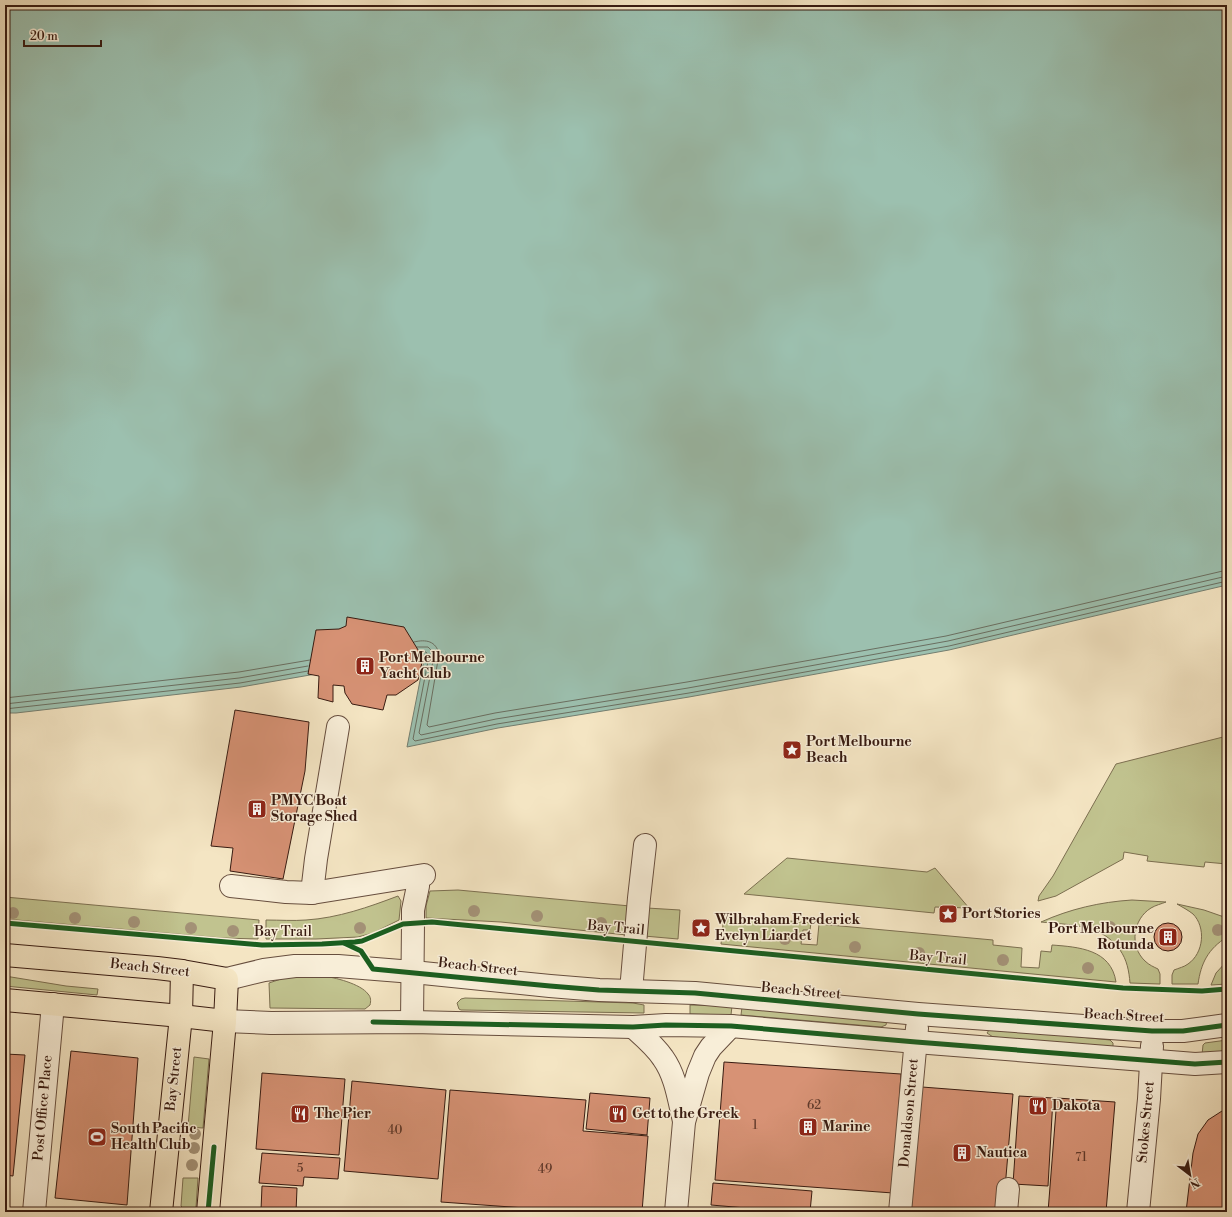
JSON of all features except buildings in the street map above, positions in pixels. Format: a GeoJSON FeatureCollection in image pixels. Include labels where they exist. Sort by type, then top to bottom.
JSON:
{"type":"FeatureCollection","features":[{"type":"Feature","properties":{"kind":"main road","name":"Beach Street"},"geometry":{"type":"LineString","coordinates":[[5,955],[182,970],[227,979]]}},
{"type":"Feature","properties":{"kind":"main road","name":"Bay Street"},"geometry":{"type":"LineString","coordinates":[[161,1212],[181,1016],[182,970]]}},
{"type":"Feature","properties":{"kind":"main road"},"geometry":{"type":"LineString","coordinates":[[208,1212],[225,1021],[227,979]]}},
{"type":"Feature","properties":{"kind":"main road"},"geometry":{"type":"LineString","coordinates":[[5,1000],[225,1021]]}},
{"type":"Feature","properties":{"kind":"street"},"geometry":{"type":"LineString","coordinates":[[312,893],[316,859],[338,727]]}},
{"type":"Feature","properties":{"kind":"street"},"geometry":{"type":"LineString","coordinates":[[631,991],[645,845]]}},
{"type":"Feature","properties":{"kind":"street"},"geometry":{"type":"LineString","coordinates":[[231,886],[286,892],[312,893],[421,881],[413,910],[412,1022]]}},
{"type":"Feature","properties":{"kind":"street","name":"Beach Street"},"geometry":{"type":"LineString","coordinates":[[227,979],[264,970],[295,966],[338,966],[550,986],[668,992],[918,1014],[1152,1031],[1183,1031],[1227,1025]]}},
{"type":"Feature","properties":{"kind":"street"},"geometry":{"type":"LineString","coordinates":[[666,1025],[668,992]]}},
{"type":"Feature","properties":{"kind":"street","name":"Post Office Place"},"geometry":{"type":"LineString","coordinates":[[34,1212],[52,1004]]}},
{"type":"Feature","properties":{"kind":"street","name":"Donaldson Street"},"geometry":{"type":"LineString","coordinates":[[900,1212],[918,1014]]}},
{"type":"Feature","properties":{"kind":"street"},"geometry":{"type":"LineString","coordinates":[[225,1021],[271,1023],[412,1022],[633,1026],[731,1026],[1195,1064],[1227,1062]]}},
{"type":"Feature","properties":{"kind":"street"},"geometry":{"type":"LineString","coordinates":[[633,1026],[652,1044],[668,1066],[684,1122]]}},
{"type":"Feature","properties":{"kind":"street"},"geometry":{"type":"LineString","coordinates":[[676,1212],[684,1122],[698,1073],[705,1056],[711,1047],[731,1026]]}},
{"type":"Feature","properties":{"kind":"street","name":"Stokes Street"},"geometry":{"type":"LineString","coordinates":[[1138,1212],[1152,1060],[1152,1031]]}},
{"type":"Feature","properties":{"kind":"street"},"geometry":{"type":"LineString","coordinates":[[1006,1212],[1008,1189]]}},
{"type":"Feature","properties":{"kind":"green space"},"geometry":{"type":"Polygon","coordinates":[[[1227,736],[1227,864],[1205,862],[1204,867],[1147,861],[1148,856],[1124,852],[1123,859],[1056,896],[1038,901],[1039,896],[1053,876],[1116,764],[1227,736]]]}},
{"type":"Feature","properties":{"kind":"green space"},"geometry":{"type":"Polygon","coordinates":[[[787,858],[927,872],[935,868],[969,908],[935,907],[934,913],[744,894],[787,858]]]}},
{"type":"Feature","properties":{"kind":"green space"},"geometry":{"type":"Polygon","coordinates":[[[458,890],[630,906],[627,935],[501,922],[426,918],[426,906],[430,891],[458,890]]]}},
{"type":"Feature","properties":{"kind":"green space"},"geometry":{"type":"Polygon","coordinates":[[[398,896],[401,901],[399,920],[373,933],[358,937],[266,939],[266,920],[301,920],[330,917],[365,908],[398,896]]]}},
{"type":"Feature","properties":{"kind":"green space"},"geometry":{"type":"Polygon","coordinates":[[[5,897],[259,920],[258,939],[222,938],[5,919],[5,897]]]}},
{"type":"Feature","properties":{"kind":"green space"},"geometry":{"type":"Polygon","coordinates":[[[1132,900],[1166,902],[1153,907],[1145,913],[1140,919],[1135,933],[1135,941],[1140,955],[1152,966],[1158,969],[1160,974],[1160,984],[1130,983],[1127,966],[1120,950],[1113,941],[1104,935],[1085,927],[1041,922],[1063,913],[1085,907],[1108,902],[1132,900]]]}},
{"type":"Feature","properties":{"kind":"green space"},"geometry":{"type":"Polygon","coordinates":[[[1177,904],[1204,910],[1227,918],[1227,937],[1215,946],[1206,957],[1201,969],[1198,984],[1172,984],[1172,975],[1174,970],[1183,967],[1193,959],[1200,947],[1201,940],[1200,926],[1197,919],[1193,914],[1177,904]]]}},
{"type":"Feature","properties":{"kind":"green space"},"geometry":{"type":"Polygon","coordinates":[[[647,908],[680,910],[678,939],[644,936],[647,908]]]}},
{"type":"Feature","properties":{"kind":"green space"},"geometry":{"type":"Polygon","coordinates":[[[724,915],[811,923],[810,930],[803,930],[801,944],[817,945],[819,924],[993,940],[993,945],[1022,948],[1021,967],[1039,968],[1041,951],[1051,952],[1052,945],[1072,947],[1092,952],[1100,956],[1108,963],[1113,971],[1116,982],[721,944],[724,915]]]}},
{"type":"Feature","properties":{"kind":"green space"},"geometry":{"type":"Polygon","coordinates":[[[1227,961],[1227,984],[1211,985],[1216,973],[1227,961]]]}},
{"type":"Feature","properties":{"kind":"green space"},"geometry":{"type":"Polygon","coordinates":[[[5,976],[66,986],[98,989],[97,995],[5,986],[5,976]]]}},
{"type":"Feature","properties":{"kind":"green space"},"geometry":{"type":"Polygon","coordinates":[[[290,976],[322,976],[354,984],[365,990],[370,996],[370,1005],[365,1009],[270,1008],[269,983],[290,976]]]}},
{"type":"Feature","properties":{"kind":"green space"},"geometry":{"type":"Polygon","coordinates":[[[461,999],[633,1003],[644,1005],[644,1013],[461,1010],[459,1009],[457,1003],[461,999]]]}},
{"type":"Feature","properties":{"kind":"green space"},"geometry":{"type":"Polygon","coordinates":[[[690,1005],[732,1006],[731,1015],[690,1014],[690,1005]]]}},
{"type":"Feature","properties":{"kind":"green space"},"geometry":{"type":"Polygon","coordinates":[[[742,1007],[887,1020],[886,1025],[881,1027],[741,1015],[742,1007]]]}},
{"type":"Feature","properties":{"kind":"green space"},"geometry":{"type":"Polygon","coordinates":[[[998,1029],[1110,1040],[1113,1043],[1113,1046],[1112,1048],[993,1037],[987,1033],[989,1030],[998,1029]]]}},
{"type":"Feature","properties":{"kind":"green space"},"geometry":{"type":"Polygon","coordinates":[[[1227,1040],[1227,1054],[1202,1055],[1203,1045],[1205,1043],[1227,1040]]]}},
{"type":"Feature","properties":{"kind":"green space"},"geometry":{"type":"Polygon","coordinates":[[[194,1057],[209,1059],[203,1128],[188,1127],[194,1057]]]}},
{"type":"Feature","properties":{"kind":"green space"},"geometry":{"type":"Polygon","coordinates":[[[183,1178],[198,1178],[196,1207],[187,1212],[181,1206],[183,1178]]]}},
{"type":"Feature","properties":{"kind":"water"},"geometry":{"type":"Polygon","coordinates":[[[5,5],[1227,5],[1227,585],[949,650],[689,697],[498,728],[407,747],[425,655],[241,687],[16,713],[5,713],[5,5]]]}},
{"type":"Feature","properties":{"kind":"cycle path","name":"Bay Trail"},"geometry":{"type":"LineString","coordinates":[[5,923],[262,945],[355,942],[362,941],[403,924],[432,922],[1123,988],[1202,991],[1227,989]]}},
{"type":"Feature","properties":{"kind":"cycle path"},"geometry":{"type":"LineString","coordinates":[[344,943],[361,951],[373,969],[550,986],[599,990],[695,993],[918,1014],[1152,1031],[1183,1031],[1227,1025]]}},
{"type":"Feature","properties":{"kind":"cycle path"},"geometry":{"type":"LineString","coordinates":[[373,1022],[633,1027],[666,1025],[731,1026],[1195,1064],[1227,1062]]}},
{"type":"Feature","properties":{"kind":"cycle path"},"geometry":{"type":"LineString","coordinates":[[208,1212],[214,1147]]}},
{"type":"Feature","properties":{"kind":"place","name":"Port Melbourne Yacht Club"},"geometry":{"type":"Point","coordinates":[365,666]}},
{"type":"Feature","properties":{"kind":"place","name":"Port Melbourne Beach"},"geometry":{"type":"Point","coordinates":[792,750]}},
{"type":"Feature","properties":{"kind":"place","name":"PMYC Boat Storage Shed"},"geometry":{"type":"Point","coordinates":[257,809]}},
{"type":"Feature","properties":{"kind":"place","name":"Port Stories"},"geometry":{"type":"Point","coordinates":[948,914]}},
{"type":"Feature","properties":{"kind":"place","name":"Wilbraham Frederick Evelyn Liardet"},"geometry":{"type":"Point","coordinates":[701,928]}},
{"type":"Feature","properties":{"kind":"place","name":"Port Melbourne Rotunda"},"geometry":{"type":"Point","coordinates":[1168,937]}},
{"type":"Feature","properties":{"kind":"place","name":"Dakota"},"geometry":{"type":"Point","coordinates":[1038,1106]}},
{"type":"Feature","properties":{"kind":"place","name":"The Pier"},"geometry":{"type":"Point","coordinates":[300,1114]}},
{"type":"Feature","properties":{"kind":"place","name":"Get to the Greek"},"geometry":{"type":"Point","coordinates":[618,1114]}},
{"type":"Feature","properties":{"kind":"place","name":"Marine"},"geometry":{"type":"Point","coordinates":[808,1127]}},
{"type":"Feature","properties":{"kind":"place","name":"South Pacific Health Club"},"geometry":{"type":"Point","coordinates":[97,1137]}},
{"type":"Feature","properties":{"kind":"place","name":"Nautica"},"geometry":{"type":"Point","coordinates":[962,1153]}}]}
